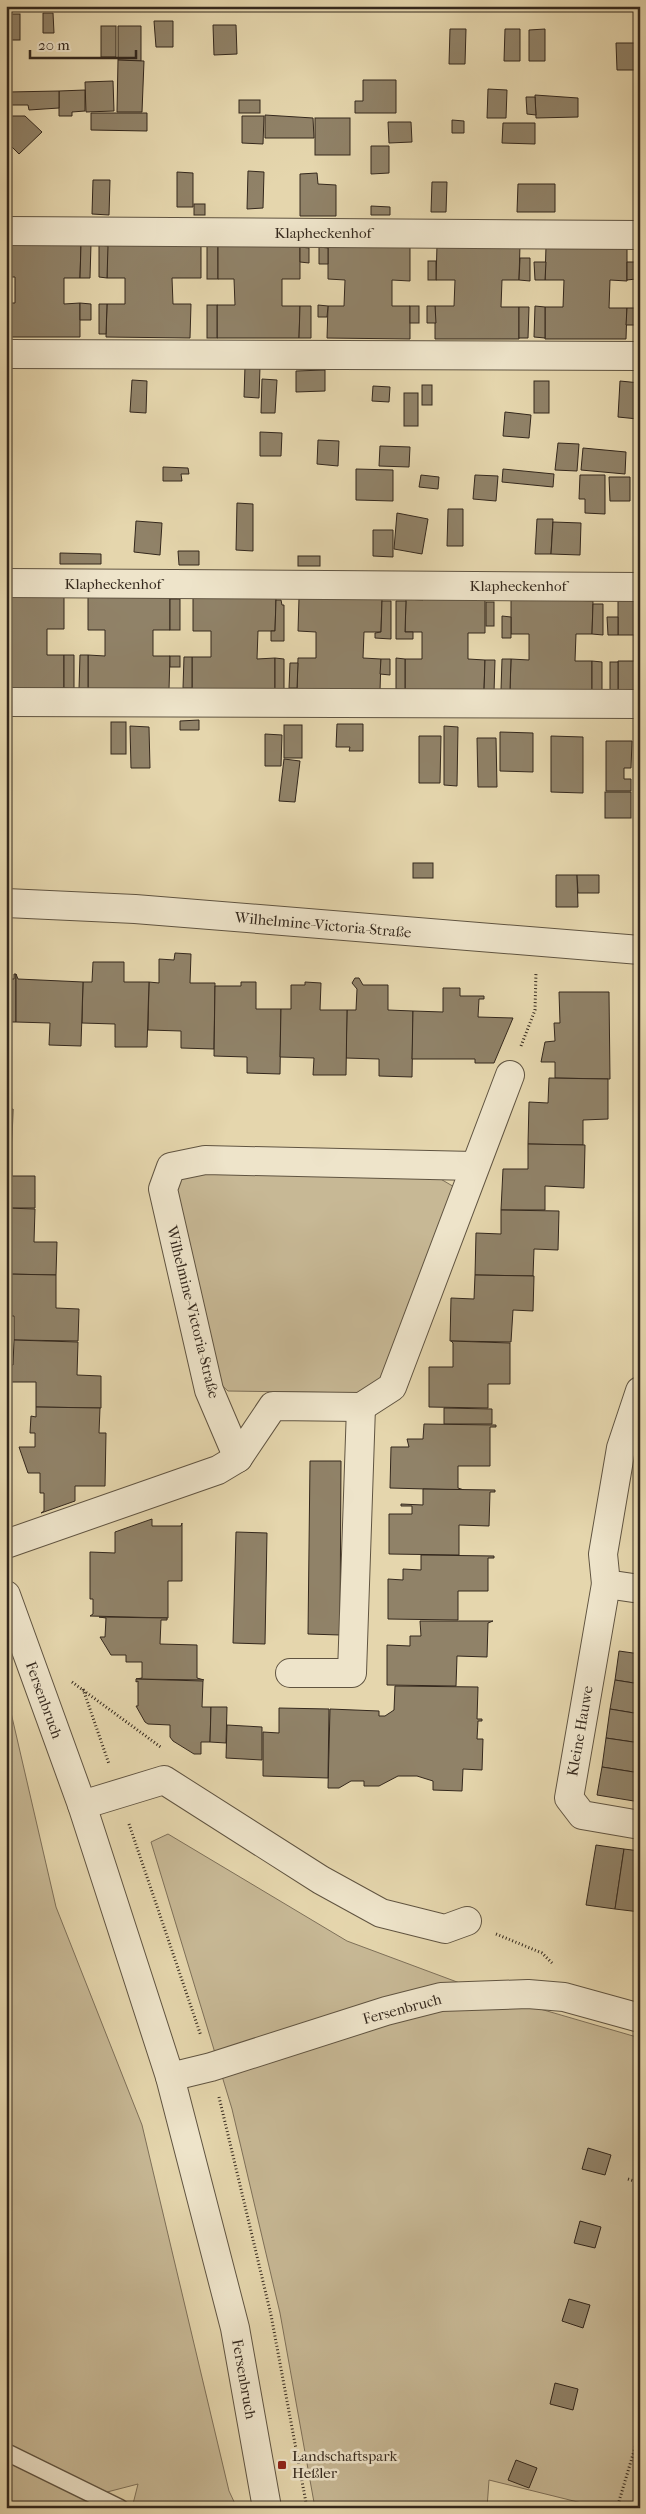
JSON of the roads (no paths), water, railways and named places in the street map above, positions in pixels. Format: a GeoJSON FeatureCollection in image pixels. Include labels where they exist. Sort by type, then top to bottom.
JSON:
{"type":"FeatureCollection","features":[{"type":"Feature","properties":{"kind":"street","name":"Klapheckenhof"},"geometry":{"type":"LineString","coordinates":[[6,231],[640,235]]}},
{"type":"Feature","properties":{"kind":"street"},"geometry":{"type":"LineString","coordinates":[[6,354],[640,356]]}},
{"type":"Feature","properties":{"kind":"street","name":"Klapheckenhof"},"geometry":{"type":"LineString","coordinates":[[6,583],[640,587]]}},
{"type":"Feature","properties":{"kind":"street"},"geometry":{"type":"LineString","coordinates":[[6,702],[640,704]]}},
{"type":"Feature","properties":{"kind":"street","name":"Wilhelmine-Victoria-Straße"},"geometry":{"type":"LineString","coordinates":[[6,903],[135,909],[640,950]]}},
{"type":"Feature","properties":{"kind":"street"},"geometry":{"type":"LineString","coordinates":[[6,1544],[218,1470],[238,1458],[273,1406],[361,1407],[392,1387],[510,1075]]}},
{"type":"Feature","properties":{"kind":"street","name":"Wilhelmine-Victoria-Straße"},"geometry":{"type":"LineString","coordinates":[[238,1458],[209,1390],[164,1189],[171,1167],[205,1160],[474,1166]]}},
{"type":"Feature","properties":{"kind":"street","name":"Kleine Hauwe"},"geometry":{"type":"LineString","coordinates":[[640,1391],[621,1448],[603,1554],[606,1584],[569,1798],[582,1815],[640,1825]]}},
{"type":"Feature","properties":{"kind":"street"},"geometry":{"type":"LineString","coordinates":[[290,1673],[352,1673],[361,1407]]}},
{"type":"Feature","properties":{"kind":"street"},"geometry":{"type":"LineString","coordinates":[[606,1584],[640,1590]]}},
{"type":"Feature","properties":{"kind":"street","name":"Fersenbruch"},"geometry":{"type":"LineString","coordinates":[[6,1594],[82,1805],[170,2077],[235,2328],[267,2508]]}},
{"type":"Feature","properties":{"kind":"street"},"geometry":{"type":"LineString","coordinates":[[82,1805],[164,1780],[321,1880],[381,1913],[445,1929],[467,1921]]}},
{"type":"Feature","properties":{"kind":"street","name":"Fersenbruch"},"geometry":{"type":"LineString","coordinates":[[170,2077],[211,2067],[386,2011],[441,1997],[528,1994],[564,1997],[640,2018]]}},
{"type":"Feature","properties":{"kind":"lane"},"geometry":{"type":"LineString","coordinates":[[6,2452],[120,2508]]}},
{"type":"Feature","properties":{"kind":"place","name":"Landschaftspark Heßler"},"geometry":{"type":"Point","coordinates":[282,2465]}}]}
